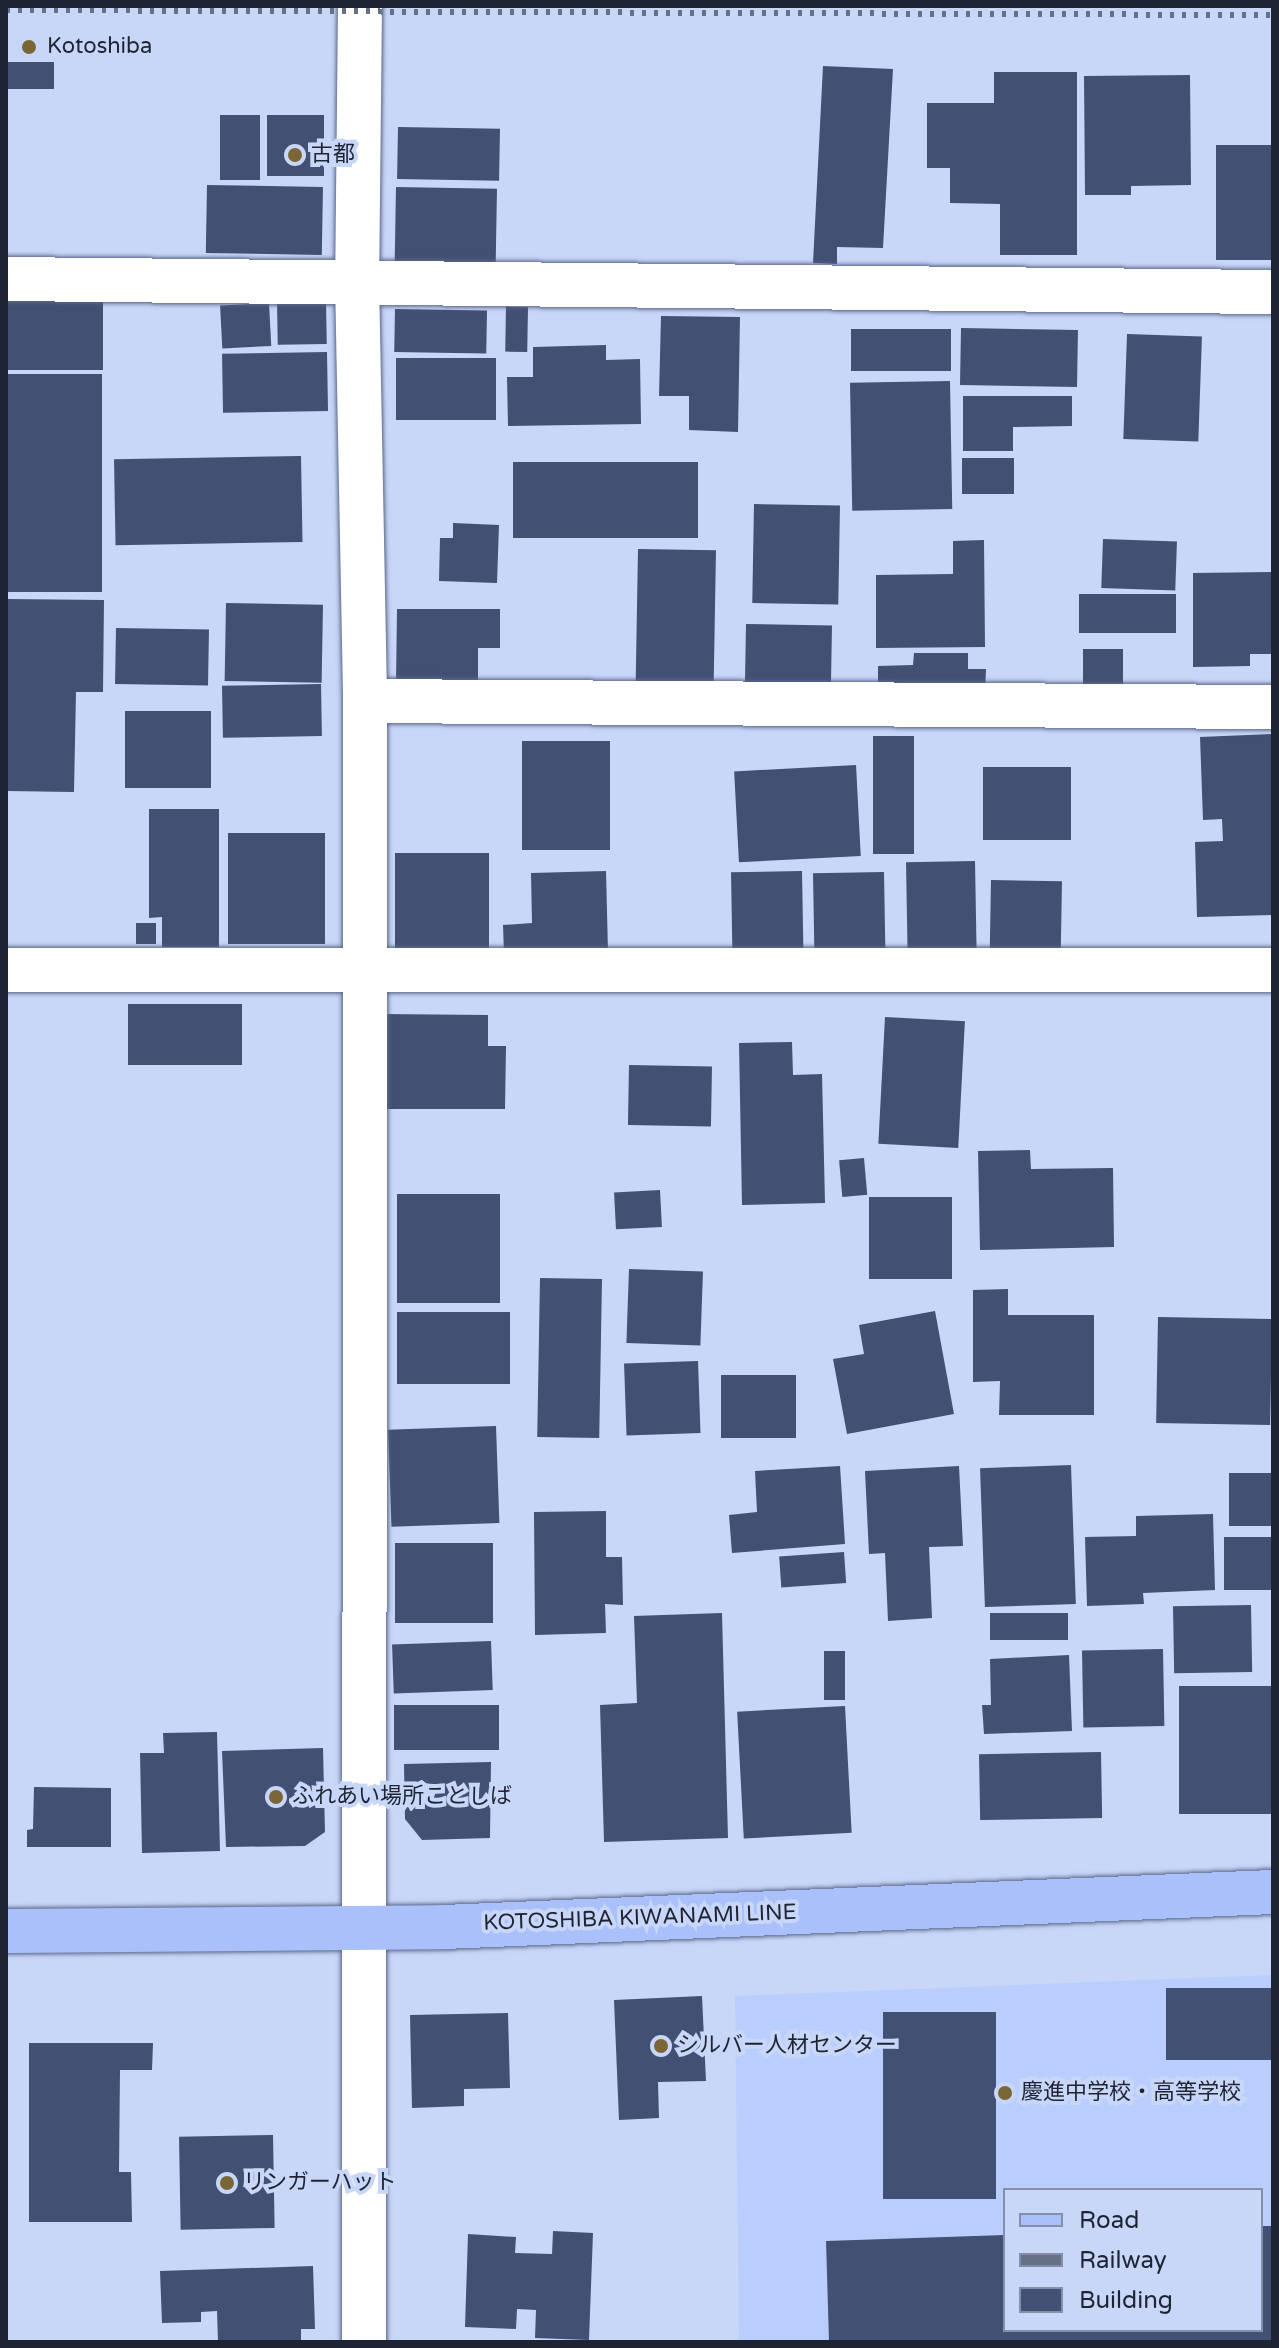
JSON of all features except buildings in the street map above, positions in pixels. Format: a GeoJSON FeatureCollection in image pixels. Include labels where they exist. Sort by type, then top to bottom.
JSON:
{"type":"FeatureCollection","features":[{"type":"Feature","properties":{"kind":"main road","name":"KOTOSHIBA KIWANAMI LINE"},"geometry":{"type":"LineString","coordinates":[[6,1931],[363,1927],[1273,1892]]}},
{"type":"Feature","properties":{"kind":"street"},"geometry":{"type":"LineString","coordinates":[[360,6],[357,279],[365,701],[362,970],[364,2342]]}},
{"type":"Feature","properties":{"kind":"street"},"geometry":{"type":"LineString","coordinates":[[6,279],[357,279],[1273,292]]}},
{"type":"Feature","properties":{"kind":"street"},"geometry":{"type":"LineString","coordinates":[[365,701],[1273,707]]}},
{"type":"Feature","properties":{"kind":"street"},"geometry":{"type":"LineString","coordinates":[[6,970],[1273,970]]}},
{"type":"Feature","properties":{"kind":"shaded area","name":"慶進中学校・高等学校"},"geometry":{"type":"Polygon","coordinates":[[[1273,1975],[1273,2342],[739,2342],[735,1996],[1273,1975]]]}},
{"type":"Feature","properties":{"kind":"railway"},"geometry":{"type":"LineString","coordinates":[[6,10],[1273,15]]}},
{"type":"Feature","properties":{"kind":"place","name":"Kotoshiba"},"geometry":{"type":"Point","coordinates":[29,47]}},
{"type":"Feature","properties":{"kind":"place","name":"古都"},"geometry":{"type":"Point","coordinates":[295,155]}},
{"type":"Feature","properties":{"kind":"place","name":"ふれあい場所ことしば"},"geometry":{"type":"Point","coordinates":[276,1797]}},
{"type":"Feature","properties":{"kind":"place","name":"シルバー人材センター"},"geometry":{"type":"Point","coordinates":[661,2046]}},
{"type":"Feature","properties":{"kind":"place","name":"慶進中学校・高等学校"},"geometry":{"type":"Point","coordinates":[1005,2093]}},
{"type":"Feature","properties":{"kind":"place","name":"リンガーハット"},"geometry":{"type":"Point","coordinates":[227,2183]}}]}
